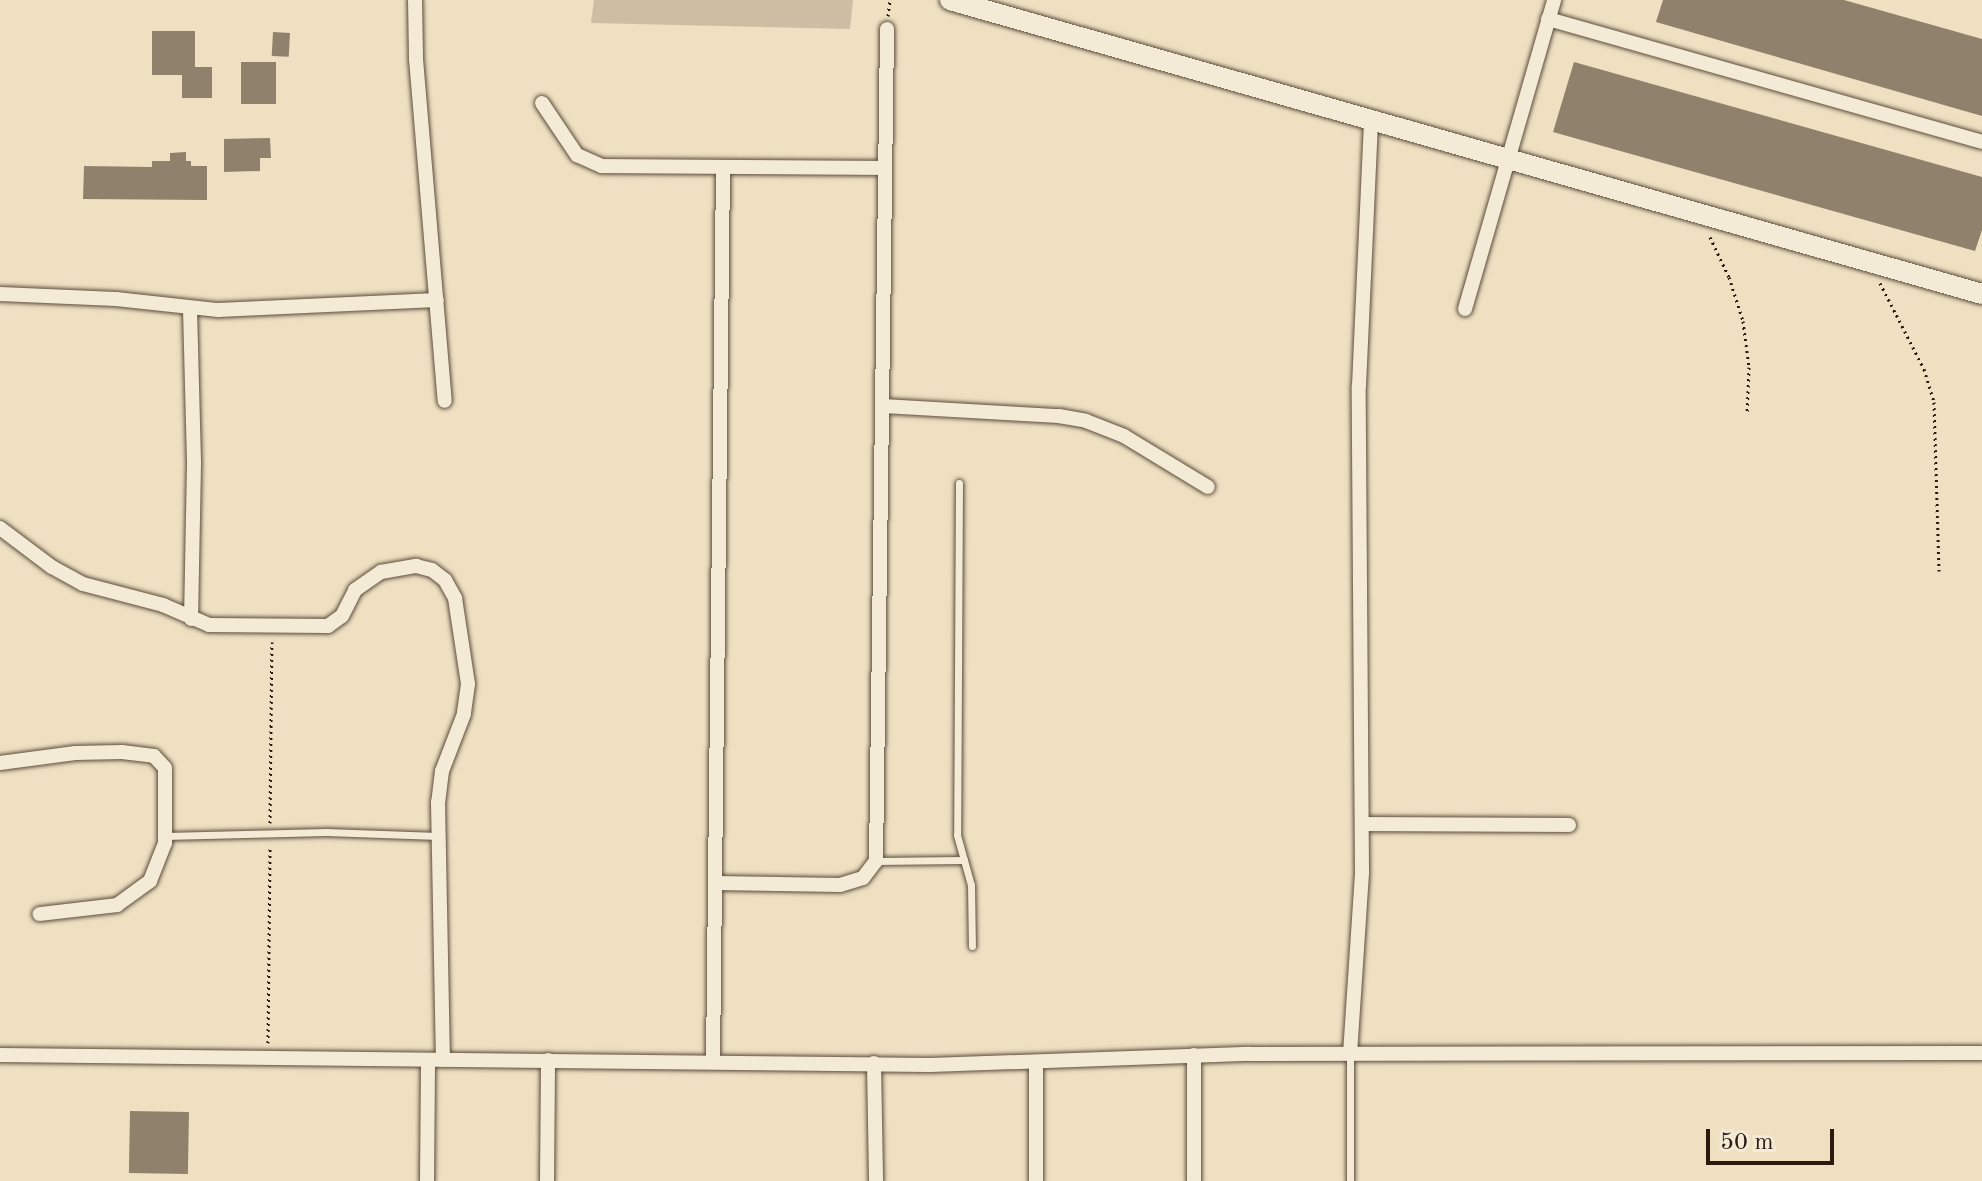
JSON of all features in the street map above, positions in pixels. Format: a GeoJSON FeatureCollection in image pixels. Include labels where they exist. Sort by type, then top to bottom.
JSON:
{"type":"FeatureCollection","features":[{"type":"Feature","properties":{"kind":"street"},"geometry":{"type":"LineString","coordinates":[[415,0],[416,59],[445,401]]}},
{"type":"Feature","properties":{"kind":"street"},"geometry":{"type":"LineString","coordinates":[[950,0],[1982,294]]}},
{"type":"Feature","properties":{"kind":"street"},"geometry":{"type":"LineString","coordinates":[[1465,309],[1554,0]]}},
{"type":"Feature","properties":{"kind":"street"},"geometry":{"type":"LineString","coordinates":[[1548,19],[1982,142]]}},
{"type":"Feature","properties":{"kind":"street"},"geometry":{"type":"LineString","coordinates":[[715,883],[840,885],[863,878],[876,861],[887,29]]}},
{"type":"Feature","properties":{"kind":"street"},"geometry":{"type":"LineString","coordinates":[[542,103],[556,120],[570,148],[593,164],[885,168]]}},
{"type":"Feature","properties":{"kind":"street"},"geometry":{"type":"LineString","coordinates":[[1350,1054],[1362,872],[1359,386],[1371,120]]}},
{"type":"Feature","properties":{"kind":"street"},"geometry":{"type":"LineString","coordinates":[[713,1062],[723,167]]}},
{"type":"Feature","properties":{"kind":"street"},"geometry":{"type":"LineString","coordinates":[[0,294],[103,298],[190,309],[437,300]]}},
{"type":"Feature","properties":{"kind":"street"},"geometry":{"type":"LineString","coordinates":[[190,309],[194,464],[191,619]]}},
{"type":"Feature","properties":{"kind":"street"},"geometry":{"type":"LineString","coordinates":[[883,406],[1073,418],[1124,436],[1208,487]]}},
{"type":"Feature","properties":{"kind":"street"},"geometry":{"type":"LineString","coordinates":[[0,528],[75,580],[117,596],[163,605],[191,619],[220,626],[322,627],[338,621],[355,590],[381,572],[416,566],[439,575],[455,598],[468,684],[464,714],[442,771],[438,836],[436,1060],[427,1181]]}},
{"type":"Feature","properties":{"kind":"street"},"geometry":{"type":"LineString","coordinates":[[0,763],[98,752],[154,756],[165,768],[165,836],[157,869],[129,900],[103,908],[40,914]]}},
{"type":"Feature","properties":{"kind":"street"},"geometry":{"type":"LineString","coordinates":[[1362,824],[1569,825]]}},
{"type":"Feature","properties":{"kind":"street"},"geometry":{"type":"LineString","coordinates":[[0,1055],[1036,1063],[1194,1055],[1982,1053]]}},
{"type":"Feature","properties":{"kind":"street"},"geometry":{"type":"LineString","coordinates":[[1194,1055],[1194,1181]]}},
{"type":"Feature","properties":{"kind":"street"},"geometry":{"type":"LineString","coordinates":[[547,1181],[548,1060]]}},
{"type":"Feature","properties":{"kind":"street"},"geometry":{"type":"LineString","coordinates":[[874,1063],[876,1181]]}},
{"type":"Feature","properties":{"kind":"street"},"geometry":{"type":"LineString","coordinates":[[1036,1063],[1036,1181]]}},
{"type":"Feature","properties":{"kind":"lane"},"geometry":{"type":"LineString","coordinates":[[959,483],[957,835],[971,885],[972,946]]}},
{"type":"Feature","properties":{"kind":"lane"},"geometry":{"type":"LineString","coordinates":[[165,836],[326,832],[438,836]]}},
{"type":"Feature","properties":{"kind":"lane"},"geometry":{"type":"LineString","coordinates":[[876,861],[964,860]]}},
{"type":"Feature","properties":{"kind":"lane"},"geometry":{"type":"LineString","coordinates":[[1350,1054],[1350,1181]]}},
{"type":"Feature","properties":{"kind":"path"},"geometry":{"type":"LineString","coordinates":[[1699,214],[1729,277],[1743,321],[1749,367],[1747,414]]}},
{"type":"Feature","properties":{"kind":"path"},"geometry":{"type":"LineString","coordinates":[[1869,262],[1924,369],[1934,402],[1939,571]]}},
{"type":"Feature","properties":{"kind":"shaded area"},"geometry":{"type":"Polygon","coordinates":[[[594,0],[853,0],[850,29],[591,23],[594,0]]]}},
{"type":"Feature","properties":{"kind":"building"},"geometry":{"type":"Polygon","coordinates":[[[1663,0],[1844,0],[1982,39],[1982,116],[1656,22],[1663,0]]]}},
{"type":"Feature","properties":{"kind":"building"},"geometry":{"type":"Polygon","coordinates":[[[152,31],[195,31],[195,67],[212,67],[212,98],[182,98],[182,75],[152,75],[152,31]]]}},
{"type":"Feature","properties":{"kind":"building"},"geometry":{"type":"Polygon","coordinates":[[[273,32],[290,33],[289,57],[272,56],[273,32]]]}},
{"type":"Feature","properties":{"kind":"building"},"geometry":{"type":"Polygon","coordinates":[[[241,62],[276,62],[276,104],[241,104],[241,62]]]}},
{"type":"Feature","properties":{"kind":"building"},"geometry":{"type":"Polygon","coordinates":[[[1574,62],[1982,177],[1982,230],[1975,251],[1553,132],[1574,62]]]}},
{"type":"Feature","properties":{"kind":"building"},"geometry":{"type":"Polygon","coordinates":[[[270,138],[271,158],[260,158],[260,171],[224,172],[224,139],[270,138]]]}},
{"type":"Feature","properties":{"kind":"building"},"geometry":{"type":"Polygon","coordinates":[[[186,152],[186,161],[191,161],[191,166],[207,166],[207,200],[83,199],[84,166],[152,167],[152,161],[170,161],[170,153],[186,152]]]}},
{"type":"Feature","properties":{"kind":"building"},"geometry":{"type":"Polygon","coordinates":[[[130,1111],[189,1112],[188,1174],[129,1173],[130,1111]]]}}]}
